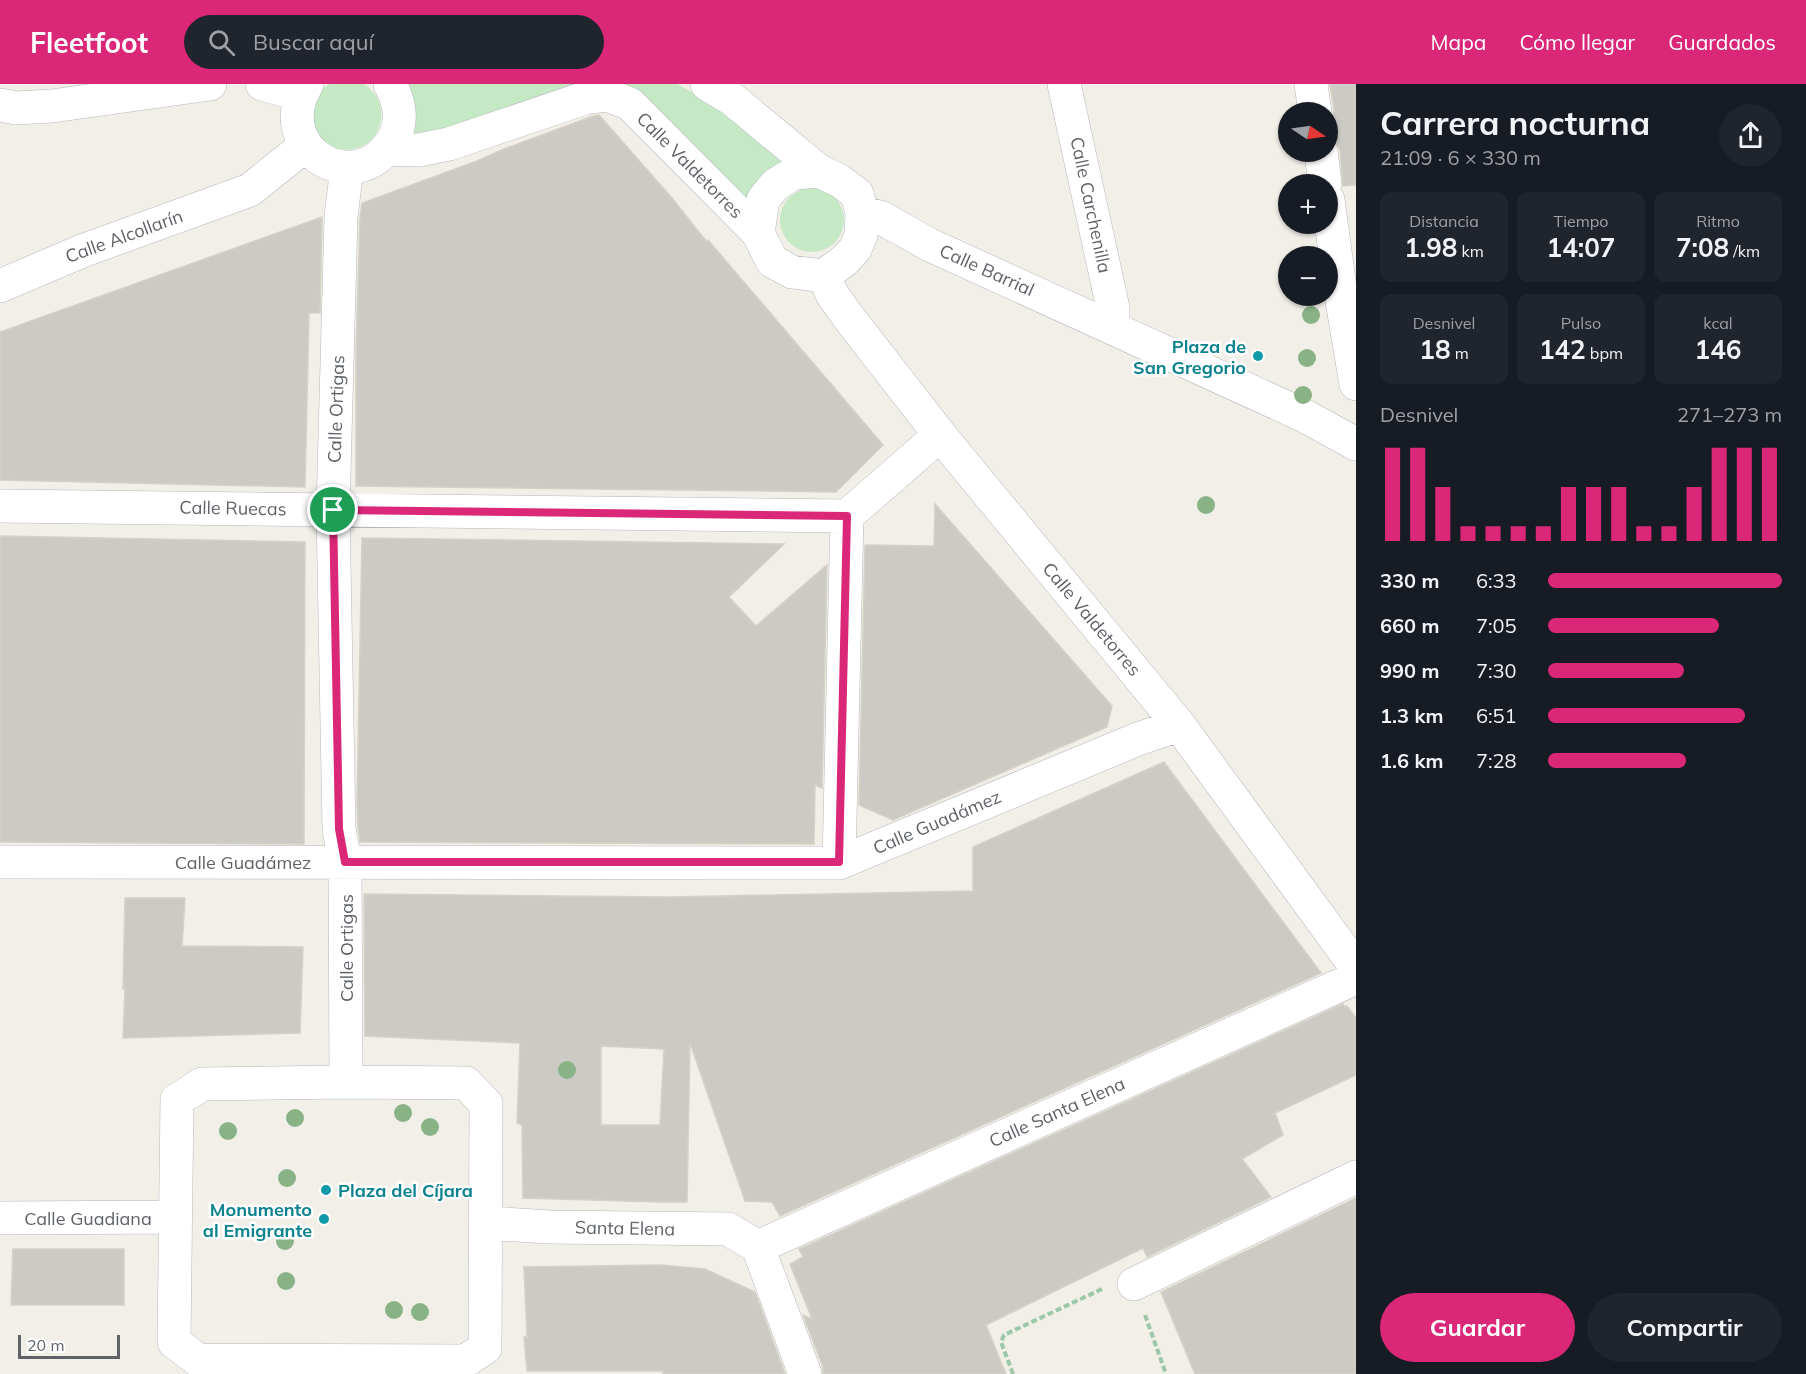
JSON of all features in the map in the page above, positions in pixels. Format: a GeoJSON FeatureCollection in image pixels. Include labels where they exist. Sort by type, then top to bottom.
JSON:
{"type":"FeatureCollection","features":[{"type":"Feature","properties":{"kind":"street"},"geometry":{"type":"LineString","coordinates":[[0,105],[16,108],[52,106],[210,84]]}},
{"type":"Feature","properties":{"kind":"street"},"geometry":{"type":"LineString","coordinates":[[262,84],[304,89],[297,107],[299,133],[328,158],[362,165],[376,159],[387,149],[397,134],[400,117],[398,100],[390,84]]}},
{"type":"Feature","properties":{"kind":"street","name":"Calle Barrial"},"geometry":{"type":"LineString","coordinates":[[706,84],[732,99],[819,171],[840,181],[860,204],[880,217],[930,245],[1113,327]]}},
{"type":"Feature","properties":{"kind":"street","name":"Calle Carchenilla"},"geometry":{"type":"LineString","coordinates":[[1064,84],[1113,308],[1113,327]]}},
{"type":"Feature","properties":{"kind":"street"},"geometry":{"type":"LineString","coordinates":[[1311,84],[1314,102]]}},
{"type":"Feature","properties":{"kind":"street","name":"Calle Valdetorres"},"geometry":{"type":"LineString","coordinates":[[387,149],[419,150],[449,144],[585,98],[607,95],[630,104],[758,233],[772,261],[808,274],[832,294],[940,435],[1179,725],[1356,967]]}},
{"type":"Feature","properties":{"kind":"street","name":"Calle Alcollarín"},"geometry":{"type":"LineString","coordinates":[[0,286],[82,251],[250,190],[328,158]]}},
{"type":"Feature","properties":{"kind":"street","name":"Calle Ortigas"},"geometry":{"type":"LineString","coordinates":[[328,158],[341,217],[333,510],[339,829],[345,862],[346,1082]]}},
{"type":"Feature","properties":{"kind":"street","name":"Calle Valdetorres"},"geometry":{"type":"LineString","coordinates":[[758,233],[763,200],[775,184],[794,173],[819,171]]}},
{"type":"Feature","properties":{"kind":"street"},"geometry":{"type":"LineString","coordinates":[[808,274],[845,260],[855,249],[861,235],[860,204]]}},
{"type":"Feature","properties":{"kind":"street"},"geometry":{"type":"LineString","coordinates":[[1305,416],[1325,412],[1341,405],[1356,385],[1348,293],[1335,234]]}},
{"type":"Feature","properties":{"kind":"street"},"geometry":{"type":"LineString","coordinates":[[1113,327],[1305,416],[1356,444]]}},
{"type":"Feature","properties":{"kind":"street"},"geometry":{"type":"LineString","coordinates":[[839,862],[847,516],[940,435]]}},
{"type":"Feature","properties":{"kind":"street","name":"Calle Ruecas"},"geometry":{"type":"LineString","coordinates":[[0,506],[847,516]]}},
{"type":"Feature","properties":{"kind":"street","name":"Calle Guadámez"},"geometry":{"type":"LineString","coordinates":[[0,862],[839,862],[1138,739],[1179,725]]}},
{"type":"Feature","properties":{"kind":"street","name":"Calle Santa Elena"},"geometry":{"type":"LineString","coordinates":[[758,1247],[1356,978]]}},
{"type":"Feature","properties":{"kind":"street"},"geometry":{"type":"LineString","coordinates":[[346,1082],[466,1083],[486,1104],[485,1348],[465,1361],[340,1368],[198,1360],[174,1342],[177,1100],[202,1083],[346,1082]]}},
{"type":"Feature","properties":{"kind":"street"},"geometry":{"type":"LineString","coordinates":[[1134,1284],[1356,1177]]}},
{"type":"Feature","properties":{"kind":"street","name":"Calle Guadiana"},"geometry":{"type":"LineString","coordinates":[[0,1218],[175,1217]]}},
{"type":"Feature","properties":{"kind":"street","name":"Santa Elena"},"geometry":{"type":"LineString","coordinates":[[486,1223],[549,1227],[728,1229],[758,1247]]}},
{"type":"Feature","properties":{"kind":"street"},"geometry":{"type":"LineString","coordinates":[[758,1247],[805,1374]]}},
{"type":"Feature","properties":{"kind":"path"},"geometry":{"type":"LineString","coordinates":[[1013,1374],[1001,1342],[1004,1335],[1130,1276],[1166,1374]]}},
{"type":"Feature","properties":{"kind":"green space"},"geometry":{"type":"Polygon","coordinates":[[[330,84],[363,84],[377,97],[381,108],[380,125],[371,140],[364,145],[342,150],[331,146],[321,138],[315,128],[314,103],[319,92],[330,84]]]}},
{"type":"Feature","properties":{"kind":"green space"},"geometry":{"type":"Polygon","coordinates":[[[402,84],[591,84],[435,137],[403,139],[402,84]]]}},
{"type":"Feature","properties":{"kind":"green space"},"geometry":{"type":"Polygon","coordinates":[[[602,84],[677,84],[729,113],[789,164],[745,210],[602,84]]]}},
{"type":"Feature","properties":{"kind":"green space"},"geometry":{"type":"Polygon","coordinates":[[[806,188],[818,188],[835,197],[842,208],[844,220],[842,232],[835,243],[818,252],[806,252],[794,247],[785,238],[780,226],[780,214],[785,202],[794,193],[806,188]]]}},
{"type":"Feature","properties":{"kind":"building"},"geometry":{"type":"Polygon","coordinates":[[[1330,84],[1356,84],[1356,185],[1343,186],[1338,146],[1338,102],[1333,102],[1330,84]]]}},
{"type":"Feature","properties":{"kind":"building"},"geometry":{"type":"Polygon","coordinates":[[[599,115],[883,445],[836,492],[356,486],[356,351],[362,203],[599,115]]]}},
{"type":"Feature","properties":{"kind":"building"},"geometry":{"type":"Polygon","coordinates":[[[322,217],[320,313],[309,313],[305,487],[0,480],[0,332],[322,217]]]}},
{"type":"Feature","properties":{"kind":"building"},"geometry":{"type":"Polygon","coordinates":[[[935,504],[1112,706],[1107,727],[893,820],[859,805],[865,545],[934,546],[935,504]]]}},
{"type":"Feature","properties":{"kind":"building"},"geometry":{"type":"Polygon","coordinates":[[[0,536],[305,542],[304,844],[0,842],[0,536]]]}},
{"type":"Feature","properties":{"kind":"building"},"geometry":{"type":"Polygon","coordinates":[[[362,538],[784,544],[729,597],[756,626],[827,565],[822,788],[815,785],[814,844],[360,842],[357,801],[362,538]]]}},
{"type":"Feature","properties":{"kind":"building"},"geometry":{"type":"Polygon","coordinates":[[[1164,762],[1321,973],[780,1216],[772,1202],[745,1201],[690,1043],[687,1202],[659,1202],[523,1198],[522,1125],[517,1123],[520,1043],[365,1036],[364,894],[669,897],[973,891],[973,847],[1164,762]],[[601,1046],[601,1125],[660,1125],[664,1049],[601,1046]]]}},
{"type":"Feature","properties":{"kind":"building"},"geometry":{"type":"Polygon","coordinates":[[[125,898],[185,898],[182,946],[303,947],[300,1033],[123,1038],[125,898]]]}},
{"type":"Feature","properties":{"kind":"building"},"geometry":{"type":"Polygon","coordinates":[[[1343,1004],[1356,1018],[1356,1075],[1275,1113],[1283,1135],[1242,1159],[1271,1197],[1147,1257],[1143,1248],[986,1325],[1006,1374],[823,1374],[823,1367],[803,1315],[812,1319],[790,1264],[803,1257],[799,1249],[1343,1004]]]}},
{"type":"Feature","properties":{"kind":"building"},"geometry":{"type":"Polygon","coordinates":[[[1356,1198],[1356,1374],[1195,1374],[1161,1292],[1356,1198]]]}},
{"type":"Feature","properties":{"kind":"building"},"geometry":{"type":"Polygon","coordinates":[[[13,1249],[124,1249],[124,1305],[11,1305],[13,1249]]]}},
{"type":"Feature","properties":{"kind":"building"},"geometry":{"type":"Polygon","coordinates":[[[661,1265],[705,1269],[755,1292],[785,1374],[527,1371],[524,1337],[527,1337],[524,1267],[661,1265]]]}},
{"type":"Feature","properties":{"kind":"place","name":"Plaza de San Gregorio"},"geometry":{"type":"Point","coordinates":[1258,356]}},
{"type":"Feature","properties":{"kind":"place","name":"Plaza del Cíjara"},"geometry":{"type":"Point","coordinates":[326,1190]}},
{"type":"Feature","properties":{"kind":"place","name":"Monumento al Emigrante"},"geometry":{"type":"Point","coordinates":[324,1219]}},
{"type":"Feature","properties":{"kind":"route"},"geometry":{"type":"LineString","coordinates":[[333,510],[847,516],[839,862],[345,862],[339,829],[333,510]]}}]}
